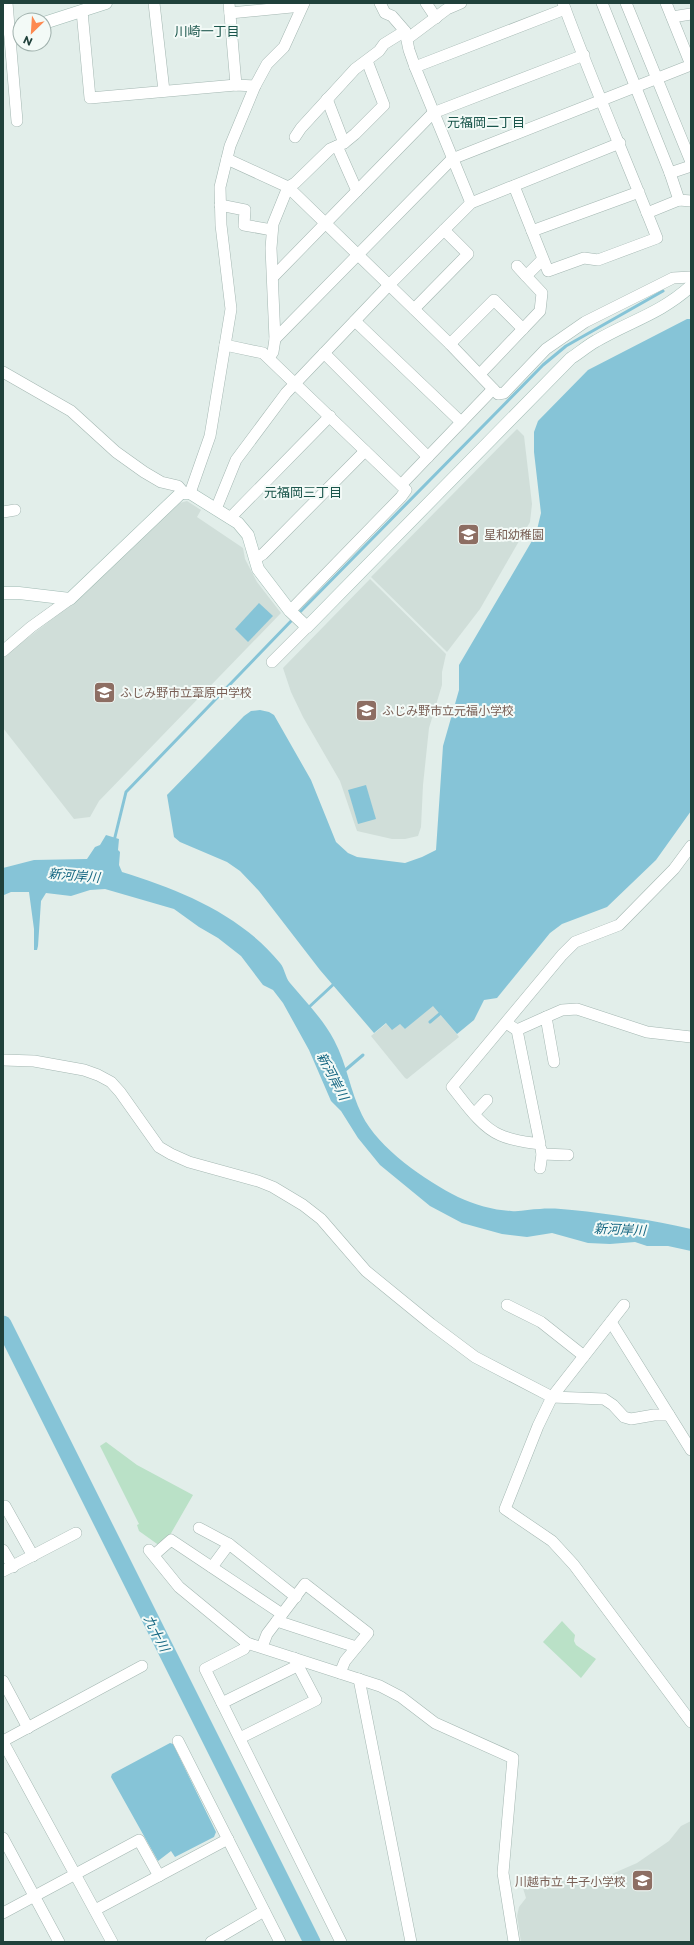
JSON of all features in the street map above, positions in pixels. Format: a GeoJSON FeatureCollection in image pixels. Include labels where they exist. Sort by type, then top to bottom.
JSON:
{"type":"FeatureCollection","features":[{"type":"Feature","properties":{"kind":"street"},"geometry":{"type":"LineString","coordinates":[[7,3],[11,33],[17,121]]}},
{"type":"Feature","properties":{"kind":"street"},"geometry":{"type":"LineString","coordinates":[[52,20],[106,3]]}},
{"type":"Feature","properties":{"kind":"street"},"geometry":{"type":"LineString","coordinates":[[154,3],[164,91]]}},
{"type":"Feature","properties":{"kind":"street"},"geometry":{"type":"LineString","coordinates":[[380,3],[385,13],[392,16],[406,35],[415,67],[433,113],[472,203]]}},
{"type":"Feature","properties":{"kind":"street"},"geometry":{"type":"LineString","coordinates":[[426,3],[436,18]]}},
{"type":"Feature","properties":{"kind":"street"},"geometry":{"type":"LineString","coordinates":[[295,137],[301,128],[355,69],[379,51],[384,44],[406,35],[436,18],[447,9],[461,3]]}},
{"type":"Feature","properties":{"kind":"street"},"geometry":{"type":"LineString","coordinates":[[602,3],[670,173],[678,200]]}},
{"type":"Feature","properties":{"kind":"street"},"geometry":{"type":"LineString","coordinates":[[626,3],[691,162]]}},
{"type":"Feature","properties":{"kind":"street"},"geometry":{"type":"LineString","coordinates":[[275,339],[452,159],[658,80],[691,65],[688,51],[666,3]]}},
{"type":"Feature","properties":{"kind":"street"},"geometry":{"type":"LineString","coordinates":[[187,493],[210,436],[231,309],[220,205],[220,188],[227,160],[240,121],[255,86],[267,64],[284,47],[303,5],[229,8],[236,85]]}},
{"type":"Feature","properties":{"kind":"street"},"geometry":{"type":"LineString","coordinates":[[415,67],[564,6],[657,238],[598,260],[584,258],[548,271],[542,260],[514,186]]}},
{"type":"Feature","properties":{"kind":"street"},"geometry":{"type":"LineString","coordinates":[[82,10],[90,98],[236,85],[255,86]]}},
{"type":"Feature","properties":{"kind":"street"},"geometry":{"type":"LineString","coordinates":[[672,17],[691,14]]}},
{"type":"Feature","properties":{"kind":"street"},"geometry":{"type":"LineString","coordinates":[[273,277],[433,113],[584,55]]}},
{"type":"Feature","properties":{"kind":"street"},"geometry":{"type":"LineString","coordinates":[[269,358],[273,352],[275,339],[271,248],[272,230],[288,187],[295,183],[330,149],[355,134],[384,105],[367,61]]}},
{"type":"Feature","properties":{"kind":"street"},"geometry":{"type":"LineString","coordinates":[[327,99],[340,144],[357,191]]}},
{"type":"Feature","properties":{"kind":"street"},"geometry":{"type":"LineString","coordinates":[[216,509],[236,460],[294,383],[389,285],[472,203],[620,143]]}},
{"type":"Feature","properties":{"kind":"street"},"geometry":{"type":"LineString","coordinates":[[227,160],[288,187],[450,344],[498,394],[504,393],[546,349],[585,322],[673,278],[691,277]]}},
{"type":"Feature","properties":{"kind":"street"},"geometry":{"type":"LineString","coordinates":[[670,173],[691,166]]}},
{"type":"Feature","properties":{"kind":"street"},"geometry":{"type":"LineString","coordinates":[[532,231],[639,192]]}},
{"type":"Feature","properties":{"kind":"street"},"geometry":{"type":"LineString","coordinates":[[647,213],[678,200],[691,201]]}},
{"type":"Feature","properties":{"kind":"street"},"geometry":{"type":"LineString","coordinates":[[220,205],[245,210],[244,225],[272,230]]}},
{"type":"Feature","properties":{"kind":"street"},"geometry":{"type":"LineString","coordinates":[[414,309],[468,254],[444,230]]}},
{"type":"Feature","properties":{"kind":"street"},"geometry":{"type":"LineString","coordinates":[[526,276],[542,260]]}},
{"type":"Feature","properties":{"kind":"street"},"geometry":{"type":"LineString","coordinates":[[480,374],[540,311],[542,293],[517,266]]}},
{"type":"Feature","properties":{"kind":"street"},"geometry":{"type":"LineString","coordinates":[[272,662],[571,358],[597,341],[657,311],[677,298],[691,286]]}},
{"type":"Feature","properties":{"kind":"street"},"geometry":{"type":"LineString","coordinates":[[450,344],[494,300],[523,329]]}},
{"type":"Feature","properties":{"kind":"street"},"geometry":{"type":"LineString","coordinates":[[355,321],[461,422]]}},
{"type":"Feature","properties":{"kind":"street"},"geometry":{"type":"LineString","coordinates":[[225,345],[263,353],[406,490],[401,497],[290,611]]}},
{"type":"Feature","properties":{"kind":"street"},"geometry":{"type":"LineString","coordinates":[[324,353],[428,457]]}},
{"type":"Feature","properties":{"kind":"street"},"geometry":{"type":"LineString","coordinates":[[3,372],[71,411],[116,452],[161,482],[178,486],[187,493],[238,523],[248,535],[258,569],[290,611],[307,627]]}},
{"type":"Feature","properties":{"kind":"street"},"geometry":{"type":"LineString","coordinates":[[401,485],[493,389]]}},
{"type":"Feature","properties":{"kind":"street"},"geometry":{"type":"LineString","coordinates":[[230,518],[330,416]]}},
{"type":"Feature","properties":{"kind":"street"},"geometry":{"type":"LineString","coordinates":[[255,559],[263,554],[365,451]]}},
{"type":"Feature","properties":{"kind":"street"},"geometry":{"type":"LineString","coordinates":[[3,651],[31,627],[70,599],[180,493],[187,493]]}},
{"type":"Feature","properties":{"kind":"street"},"geometry":{"type":"LineString","coordinates":[[3,512],[15,510]]}},
{"type":"Feature","properties":{"kind":"street"},"geometry":{"type":"LineString","coordinates":[[3,593],[19,593],[70,599]]}},
{"type":"Feature","properties":{"kind":"street"},"geometry":{"type":"LineString","coordinates":[[568,1155],[541,1149],[499,1135],[483,1123],[452,1087],[575,942],[619,925],[674,869],[691,846]]}},
{"type":"Feature","properties":{"kind":"street"},"geometry":{"type":"LineString","coordinates":[[517,1030],[562,1010],[577,1009],[647,1032],[691,1037]]}},
{"type":"Feature","properties":{"kind":"street"},"geometry":{"type":"LineString","coordinates":[[546,1017],[554,1062]]}},
{"type":"Feature","properties":{"kind":"street"},"geometry":{"type":"LineString","coordinates":[[506,1023],[517,1030],[541,1149],[540,1168]]}},
{"type":"Feature","properties":{"kind":"street"},"geometry":{"type":"LineString","coordinates":[[3,1060],[34,1061],[84,1070],[98,1075],[110,1082],[120,1092],[159,1147],[189,1162],[258,1181],[273,1187],[303,1205],[321,1219],[366,1272],[475,1357],[552,1397],[604,1399],[613,1405],[624,1417],[631,1419],[654,1415],[670,1415]]}},
{"type":"Feature","properties":{"kind":"street"},"geometry":{"type":"LineString","coordinates":[[475,1113],[487,1100]]}},
{"type":"Feature","properties":{"kind":"street"},"geometry":{"type":"LineString","coordinates":[[507,1305],[541,1322],[584,1356]]}},
{"type":"Feature","properties":{"kind":"street"},"geometry":{"type":"LineString","coordinates":[[624,1305],[552,1397],[538,1426],[505,1509],[552,1541],[574,1565],[691,1722]]}},
{"type":"Feature","properties":{"kind":"street"},"geometry":{"type":"LineString","coordinates":[[611,1322],[691,1450]]}},
{"type":"Feature","properties":{"kind":"street"},"geometry":{"type":"LineString","coordinates":[[3,1507],[5,1506],[33,1556]]}},
{"type":"Feature","properties":{"kind":"street"},"geometry":{"type":"LineString","coordinates":[[199,1528],[228,1544],[296,1597]]}},
{"type":"Feature","properties":{"kind":"street"},"geometry":{"type":"LineString","coordinates":[[3,1550],[8,1569],[76,1533]]}},
{"type":"Feature","properties":{"kind":"street"},"geometry":{"type":"LineString","coordinates":[[356,1647],[280,1618],[212,1567],[171,1540],[152,1552],[179,1587],[247,1643],[262,1647],[296,1662],[340,1672],[380,1686],[401,1697],[435,1723],[512,1758],[502,1873],[514,1942]]}},
{"type":"Feature","properties":{"kind":"street"},"geometry":{"type":"LineString","coordinates":[[212,1567],[228,1544]]}},
{"type":"Feature","properties":{"kind":"street"},"geometry":{"type":"LineString","coordinates":[[262,1647],[267,1634],[305,1584],[368,1633],[344,1661],[340,1672]]}},
{"type":"Feature","properties":{"kind":"street"},"geometry":{"type":"LineString","coordinates":[[247,1643],[244,1649],[205,1669],[341,1942]]}},
{"type":"Feature","properties":{"kind":"street"},"geometry":{"type":"LineString","coordinates":[[222,1703],[296,1662]]}},
{"type":"Feature","properties":{"kind":"street"},"geometry":{"type":"LineString","coordinates":[[240,1738],[316,1700],[296,1662]]}},
{"type":"Feature","properties":{"kind":"street"},"geometry":{"type":"LineString","coordinates":[[112,1942],[3,1741],[142,1666]]}},
{"type":"Feature","properties":{"kind":"street"},"geometry":{"type":"LineString","coordinates":[[359,1679],[411,1942]]}},
{"type":"Feature","properties":{"kind":"street"},"geometry":{"type":"LineString","coordinates":[[3,1681],[28,1728]]}},
{"type":"Feature","properties":{"kind":"street"},"geometry":{"type":"LineString","coordinates":[[178,1741],[280,1942]]}},
{"type":"Feature","properties":{"kind":"street"},"geometry":{"type":"LineString","coordinates":[[3,1838],[59,1942]]}},
{"type":"Feature","properties":{"kind":"street"},"geometry":{"type":"LineString","coordinates":[[95,1910],[228,1839]]}},
{"type":"Feature","properties":{"kind":"street"},"geometry":{"type":"LineString","coordinates":[[3,1913],[139,1840],[159,1876]]}},
{"type":"Feature","properties":{"kind":"street"},"geometry":{"type":"LineString","coordinates":[[211,1942],[264,1911]]}},
{"type":"Feature","properties":{"kind":"shaded area","name":"星和幼稚園"},"geometry":{"type":"Polygon","coordinates":[[[517,429],[524,436],[532,504],[530,522],[480,609],[447,652],[371,577],[517,429]]]}},
{"type":"Feature","properties":{"kind":"shaded area","name":"ふじみ野市立葦原中学校"},"geometry":{"type":"Polygon","coordinates":[[[187,501],[201,510],[197,517],[243,548],[245,559],[257,582],[281,613],[99,801],[90,817],[74,819],[3,728],[3,657],[60,613],[176,504],[187,501]]]}},
{"type":"Feature","properties":{"kind":"shaded area","name":"ふじみ野市立元福小学校"},"geometry":{"type":"Polygon","coordinates":[[[370,579],[446,654],[442,672],[442,685],[429,728],[423,785],[421,827],[418,836],[405,839],[392,839],[357,831],[340,781],[303,717],[291,692],[283,668],[370,579]]]}},
{"type":"Feature","properties":{"kind":"shaded area"},"geometry":{"type":"Polygon","coordinates":[[[433,1005],[459,1037],[407,1079],[371,1036],[387,1023],[400,1024],[405,1029],[433,1005]]]}},
{"type":"Feature","properties":{"kind":"shaded area","name":"川越市立 牛子小学校"},"geometry":{"type":"Polygon","coordinates":[[[691,1821],[691,1942],[521,1942],[517,1916],[519,1907],[526,1898],[519,1875],[538,1879],[589,1882],[598,1880],[637,1863],[669,1841],[681,1826],[691,1821]]]}},
{"type":"Feature","properties":{"kind":"green space"},"geometry":{"type":"Polygon","coordinates":[[[106,1442],[137,1465],[193,1495],[170,1535],[160,1546],[139,1531],[137,1525],[139,1524],[100,1446],[106,1442]]]}},
{"type":"Feature","properties":{"kind":"green space"},"geometry":{"type":"Polygon","coordinates":[[[562,1621],[575,1635],[574,1641],[576,1645],[596,1659],[581,1678],[543,1642],[562,1621]]]}},
{"type":"Feature","properties":{"kind":"water"},"geometry":{"type":"Polygon","coordinates":[[[687,319],[691,319],[691,811],[656,860],[607,907],[562,924],[550,933],[497,998],[484,1000],[474,1020],[457,1034],[433,1006],[405,1029],[400,1024],[392,1030],[386,1023],[374,1033],[320,970],[259,891],[240,871],[227,862],[180,842],[174,837],[167,795],[244,716],[251,711],[260,710],[274,715],[311,780],[336,842],[348,853],[357,857],[405,863],[436,850],[443,746],[459,690],[459,665],[536,534],[541,513],[534,452],[534,432],[538,421],[588,370],[687,319]]]}},
{"type":"Feature","properties":{"kind":"water"},"geometry":{"type":"Polygon","coordinates":[[[259,603],[273,616],[248,642],[235,629],[259,603]]]}},
{"type":"Feature","properties":{"kind":"water"},"geometry":{"type":"Polygon","coordinates":[[[366,785],[376,819],[358,824],[348,790],[366,785]]]}},
{"type":"Feature","properties":{"kind":"water","name":"新河岸川"},"geometry":{"type":"Polygon","coordinates":[[[106,835],[119,839],[119,865],[122,872],[166,887],[228,917],[264,946],[280,963],[290,983],[314,1010],[330,1032],[342,1058],[354,1097],[369,1127],[391,1151],[418,1173],[458,1197],[477,1205],[491,1208],[515,1211],[560,1209],[602,1213],[691,1229],[691,1251],[668,1246],[647,1246],[635,1242],[610,1244],[588,1243],[552,1233],[527,1237],[502,1234],[462,1223],[430,1206],[380,1165],[358,1138],[341,1111],[331,1101],[309,1050],[283,1003],[273,990],[263,985],[241,956],[218,938],[199,927],[174,909],[105,889],[90,890],[71,896],[46,893],[41,901],[38,946],[37,950],[34,950],[34,929],[29,892],[11,892],[4,895],[3,907],[3,868],[34,860],[87,859],[95,847],[100,845],[106,835]]]}},
{"type":"Feature","properties":{"kind":"water"},"geometry":{"type":"Polygon","coordinates":[[[170,1743],[173,1744],[216,1832],[214,1837],[175,1857],[171,1851],[158,1861],[111,1777],[112,1774],[170,1743]]]}},
{"type":"Feature","properties":{"kind":"waterway"},"geometry":{"type":"LineString","coordinates":[[298,614],[543,365],[566,346],[663,291]]}},
{"type":"Feature","properties":{"kind":"waterway"},"geometry":{"type":"LineString","coordinates":[[114,841],[126,792],[294,618]]}},
{"type":"Feature","properties":{"kind":"waterway"},"geometry":{"type":"LineString","coordinates":[[308,1008],[336,982]]}},
{"type":"Feature","properties":{"kind":"waterway"},"geometry":{"type":"LineString","coordinates":[[430,1022],[443,1011]]}},
{"type":"Feature","properties":{"kind":"waterway","name":"新河岸川"},"geometry":{"type":"LineString","coordinates":[[343,1072],[363,1055]]}},
{"type":"Feature","properties":{"kind":"waterway","name":"九十川"},"geometry":{"type":"LineString","coordinates":[[3,1324],[312,1942]]}},
{"type":"Feature","properties":{"kind":"place","name":"星和幼稚園"},"geometry":{"type":"Point","coordinates":[468,534]}},
{"type":"Feature","properties":{"kind":"place","name":"ふじみ野市立葦原中学校"},"geometry":{"type":"Point","coordinates":[104,692]}},
{"type":"Feature","properties":{"kind":"place","name":"ふじみ野市立元福小学校"},"geometry":{"type":"Point","coordinates":[367,710]}},
{"type":"Feature","properties":{"kind":"place","name":"川越市立 牛子小学校"},"geometry":{"type":"Point","coordinates":[642,1881]}},
{"type":"Feature","properties":{"kind":"district","name":"川崎一丁目"},"geometry":{"type":"Point","coordinates":[207,31]}},
{"type":"Feature","properties":{"kind":"district","name":"元福岡二丁目"},"geometry":{"type":"Point","coordinates":[486,122]}},
{"type":"Feature","properties":{"kind":"district","name":"元福岡三丁目"},"geometry":{"type":"Point","coordinates":[303,492]}}]}
